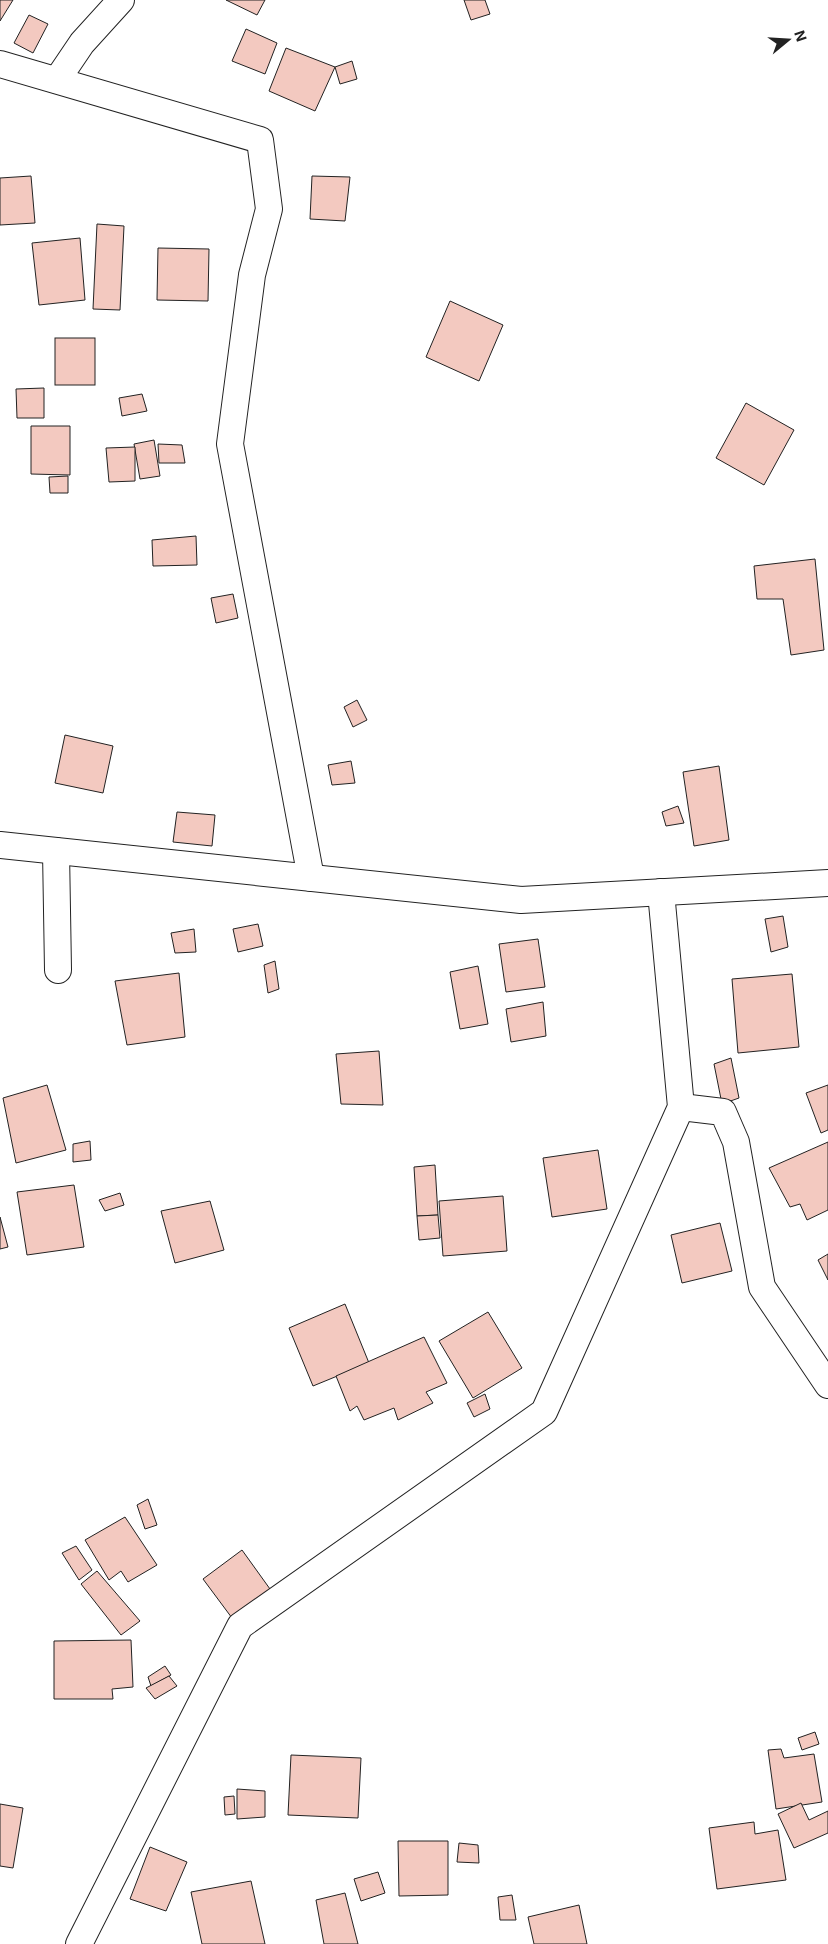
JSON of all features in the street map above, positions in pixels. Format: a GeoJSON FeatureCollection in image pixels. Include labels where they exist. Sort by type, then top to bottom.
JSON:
{"type":"FeatureCollection","features":[{"type":"Feature","properties":{"kind":"street"},"geometry":{"type":"LineString","coordinates":[[57,80],[82,43],[121,0]]}},
{"type":"Feature","properties":{"kind":"street"},"geometry":{"type":"LineString","coordinates":[[0,64],[260,140],[269,208],[252,275],[230,444],[311,878]]}},
{"type":"Feature","properties":{"kind":"street"},"geometry":{"type":"LineString","coordinates":[[0,845],[521,900],[828,883]]}},
{"type":"Feature","properties":{"kind":"street"},"geometry":{"type":"LineString","coordinates":[[56,851],[58,970]]}},
{"type":"Feature","properties":{"kind":"street"},"geometry":{"type":"LineString","coordinates":[[79,1944],[240,1626],[544,1412],[681,1107],[661,892]]}},
{"type":"Feature","properties":{"kind":"street"},"geometry":{"type":"LineString","coordinates":[[681,1107],[723,1112],[736,1142],[762,1287],[828,1386]]}},
{"type":"Feature","properties":{"kind":"building"},"geometry":{"type":"Polygon","coordinates":[[[0,0],[13,0],[0,21],[0,0]]]}},
{"type":"Feature","properties":{"kind":"building"},"geometry":{"type":"Polygon","coordinates":[[[226,0],[265,0],[257,15],[226,0]]]}},
{"type":"Feature","properties":{"kind":"building"},"geometry":{"type":"Polygon","coordinates":[[[464,0],[485,0],[490,14],[471,20],[464,0]]]}},
{"type":"Feature","properties":{"kind":"building"},"geometry":{"type":"Polygon","coordinates":[[[29,15],[48,24],[33,53],[14,43],[29,15]]]}},
{"type":"Feature","properties":{"kind":"building"},"geometry":{"type":"Polygon","coordinates":[[[246,29],[277,43],[265,74],[232,61],[246,29]]]}},
{"type":"Feature","properties":{"kind":"building"},"geometry":{"type":"Polygon","coordinates":[[[286,48],[335,67],[315,111],[269,91],[286,48]]]}},
{"type":"Feature","properties":{"kind":"building"},"geometry":{"type":"Polygon","coordinates":[[[352,61],[357,79],[340,84],[335,67],[352,61]]]}},
{"type":"Feature","properties":{"kind":"building"},"geometry":{"type":"Polygon","coordinates":[[[31,176],[35,223],[0,225],[0,178],[31,176]]]}},
{"type":"Feature","properties":{"kind":"building"},"geometry":{"type":"Polygon","coordinates":[[[312,176],[350,177],[345,221],[310,219],[312,176]]]}},
{"type":"Feature","properties":{"kind":"building"},"geometry":{"type":"Polygon","coordinates":[[[97,224],[124,226],[120,310],[93,309],[97,224]]]}},
{"type":"Feature","properties":{"kind":"building"},"geometry":{"type":"Polygon","coordinates":[[[80,238],[85,300],[39,305],[32,243],[80,238]]]}},
{"type":"Feature","properties":{"kind":"building"},"geometry":{"type":"Polygon","coordinates":[[[158,248],[209,249],[208,301],[157,300],[158,248]]]}},
{"type":"Feature","properties":{"kind":"building"},"geometry":{"type":"Polygon","coordinates":[[[450,301],[503,325],[479,381],[426,357],[450,301]]]}},
{"type":"Feature","properties":{"kind":"building"},"geometry":{"type":"Polygon","coordinates":[[[55,338],[95,338],[95,385],[55,385],[55,338]]]}},
{"type":"Feature","properties":{"kind":"building"},"geometry":{"type":"Polygon","coordinates":[[[44,388],[44,418],[17,418],[16,389],[44,388]]]}},
{"type":"Feature","properties":{"kind":"building"},"geometry":{"type":"Polygon","coordinates":[[[142,394],[147,411],[122,416],[119,398],[142,394]]]}},
{"type":"Feature","properties":{"kind":"building"},"geometry":{"type":"Polygon","coordinates":[[[746,403],[794,430],[764,485],[716,458],[746,403]]]}},
{"type":"Feature","properties":{"kind":"building"},"geometry":{"type":"Polygon","coordinates":[[[31,426],[70,426],[70,475],[31,474],[31,426]]]}},
{"type":"Feature","properties":{"kind":"building"},"geometry":{"type":"Polygon","coordinates":[[[154,440],[160,476],[140,479],[134,444],[154,440]]]}},
{"type":"Feature","properties":{"kind":"building"},"geometry":{"type":"Polygon","coordinates":[[[158,444],[182,445],[185,463],[159,463],[158,444]]]}},
{"type":"Feature","properties":{"kind":"building"},"geometry":{"type":"Polygon","coordinates":[[[135,447],[135,481],[109,482],[106,448],[135,447]]]}},
{"type":"Feature","properties":{"kind":"building"},"geometry":{"type":"Polygon","coordinates":[[[68,476],[68,493],[50,493],[49,477],[68,476]]]}},
{"type":"Feature","properties":{"kind":"building"},"geometry":{"type":"Polygon","coordinates":[[[196,536],[197,565],[153,566],[152,540],[196,536]]]}},
{"type":"Feature","properties":{"kind":"building"},"geometry":{"type":"Polygon","coordinates":[[[815,559],[824,650],[791,655],[783,599],[757,599],[754,566],[815,559]]]}},
{"type":"Feature","properties":{"kind":"building"},"geometry":{"type":"Polygon","coordinates":[[[233,594],[238,618],[216,623],[211,598],[233,594]]]}},
{"type":"Feature","properties":{"kind":"building"},"geometry":{"type":"Polygon","coordinates":[[[357,700],[367,720],[353,727],[344,707],[357,700]]]}},
{"type":"Feature","properties":{"kind":"building"},"geometry":{"type":"Polygon","coordinates":[[[65,735],[113,746],[103,793],[55,783],[65,735]]]}},
{"type":"Feature","properties":{"kind":"building"},"geometry":{"type":"Polygon","coordinates":[[[351,761],[355,783],[332,785],[328,765],[351,761]]]}},
{"type":"Feature","properties":{"kind":"building"},"geometry":{"type":"Polygon","coordinates":[[[719,766],[729,840],[694,846],[683,772],[719,766]]]}},
{"type":"Feature","properties":{"kind":"building"},"geometry":{"type":"Polygon","coordinates":[[[678,806],[684,823],[666,826],[662,812],[678,806]]]}},
{"type":"Feature","properties":{"kind":"building"},"geometry":{"type":"Polygon","coordinates":[[[177,812],[215,815],[212,846],[173,842],[177,812]]]}},
{"type":"Feature","properties":{"kind":"building"},"geometry":{"type":"Polygon","coordinates":[[[783,916],[788,947],[771,952],[765,919],[783,916]]]}},
{"type":"Feature","properties":{"kind":"building"},"geometry":{"type":"Polygon","coordinates":[[[258,924],[263,946],[238,952],[233,929],[258,924]]]}},
{"type":"Feature","properties":{"kind":"building"},"geometry":{"type":"Polygon","coordinates":[[[194,929],[196,952],[175,953],[171,933],[194,929]]]}},
{"type":"Feature","properties":{"kind":"building"},"geometry":{"type":"Polygon","coordinates":[[[538,939],[545,987],[506,992],[499,944],[538,939]]]}},
{"type":"Feature","properties":{"kind":"building"},"geometry":{"type":"Polygon","coordinates":[[[275,961],[279,989],[268,993],[264,965],[275,961]]]}},
{"type":"Feature","properties":{"kind":"building"},"geometry":{"type":"Polygon","coordinates":[[[478,966],[488,1024],[460,1029],[450,972],[478,966]]]}},
{"type":"Feature","properties":{"kind":"building"},"geometry":{"type":"Polygon","coordinates":[[[179,973],[185,1037],[127,1045],[115,981],[179,973]]]}},
{"type":"Feature","properties":{"kind":"building"},"geometry":{"type":"Polygon","coordinates":[[[792,974],[799,1047],[738,1053],[732,979],[792,974]]]}},
{"type":"Feature","properties":{"kind":"building"},"geometry":{"type":"Polygon","coordinates":[[[543,1002],[546,1036],[511,1042],[506,1009],[543,1002]]]}},
{"type":"Feature","properties":{"kind":"building"},"geometry":{"type":"Polygon","coordinates":[[[379,1051],[383,1105],[341,1104],[336,1054],[379,1051]]]}},
{"type":"Feature","properties":{"kind":"building"},"geometry":{"type":"Polygon","coordinates":[[[731,1058],[739,1098],[722,1104],[714,1064],[731,1058]]]}},
{"type":"Feature","properties":{"kind":"building"},"geometry":{"type":"Polygon","coordinates":[[[47,1085],[66,1150],[16,1163],[3,1098],[47,1085]]]}},
{"type":"Feature","properties":{"kind":"building"},"geometry":{"type":"Polygon","coordinates":[[[828,1085],[828,1130],[821,1133],[806,1093],[828,1085]]]}},
{"type":"Feature","properties":{"kind":"building"},"geometry":{"type":"Polygon","coordinates":[[[90,1141],[91,1160],[73,1162],[73,1144],[90,1141]]]}},
{"type":"Feature","properties":{"kind":"building"},"geometry":{"type":"Polygon","coordinates":[[[828,1142],[828,1210],[807,1220],[800,1204],[790,1207],[769,1168],[828,1142]]]}},
{"type":"Feature","properties":{"kind":"building"},"geometry":{"type":"Polygon","coordinates":[[[598,1150],[607,1209],[552,1217],[543,1158],[598,1150]]]}},
{"type":"Feature","properties":{"kind":"building"},"geometry":{"type":"Polygon","coordinates":[[[435,1165],[438,1215],[417,1216],[414,1167],[435,1165]]]}},
{"type":"Feature","properties":{"kind":"building"},"geometry":{"type":"Polygon","coordinates":[[[74,1185],[84,1247],[27,1255],[17,1192],[74,1185]]]}},
{"type":"Feature","properties":{"kind":"building"},"geometry":{"type":"Polygon","coordinates":[[[120,1193],[124,1205],[105,1211],[99,1200],[120,1193]]]}},
{"type":"Feature","properties":{"kind":"building"},"geometry":{"type":"Polygon","coordinates":[[[503,1196],[507,1251],[443,1256],[439,1201],[503,1196]]]}},
{"type":"Feature","properties":{"kind":"building"},"geometry":{"type":"Polygon","coordinates":[[[210,1201],[224,1250],[175,1263],[161,1211],[210,1201]]]}},
{"type":"Feature","properties":{"kind":"building"},"geometry":{"type":"Polygon","coordinates":[[[438,1215],[440,1238],[419,1240],[417,1216],[438,1215]]]}},
{"type":"Feature","properties":{"kind":"building"},"geometry":{"type":"Polygon","coordinates":[[[0,1217],[8,1247],[0,1249],[0,1217]]]}},
{"type":"Feature","properties":{"kind":"building"},"geometry":{"type":"Polygon","coordinates":[[[720,1223],[732,1271],[682,1283],[671,1235],[720,1223]]]}},
{"type":"Feature","properties":{"kind":"building"},"geometry":{"type":"Polygon","coordinates":[[[828,1254],[828,1280],[818,1260],[828,1254]]]}},
{"type":"Feature","properties":{"kind":"building"},"geometry":{"type":"Polygon","coordinates":[[[345,1304],[369,1363],[313,1386],[289,1328],[345,1304]]]}},
{"type":"Feature","properties":{"kind":"building"},"geometry":{"type":"Polygon","coordinates":[[[488,1312],[522,1368],[473,1398],[439,1341],[488,1312]]]}},
{"type":"Feature","properties":{"kind":"building"},"geometry":{"type":"Polygon","coordinates":[[[424,1337],[447,1383],[426,1392],[433,1403],[398,1420],[394,1408],[364,1420],[357,1406],[350,1411],[336,1376],[424,1337]]]}},
{"type":"Feature","properties":{"kind":"building"},"geometry":{"type":"Polygon","coordinates":[[[485,1394],[490,1409],[474,1417],[467,1403],[485,1394]]]}},
{"type":"Feature","properties":{"kind":"building"},"geometry":{"type":"Polygon","coordinates":[[[148,1499],[157,1525],[145,1529],[137,1505],[148,1499]]]}},
{"type":"Feature","properties":{"kind":"building"},"geometry":{"type":"Polygon","coordinates":[[[125,1517],[157,1565],[128,1582],[121,1571],[109,1580],[85,1540],[125,1517]]]}},
{"type":"Feature","properties":{"kind":"building"},"geometry":{"type":"Polygon","coordinates":[[[76,1546],[92,1570],[79,1580],[62,1553],[76,1546]]]}},
{"type":"Feature","properties":{"kind":"building"},"geometry":{"type":"Polygon","coordinates":[[[242,1550],[270,1589],[232,1618],[203,1579],[242,1550]]]}},
{"type":"Feature","properties":{"kind":"building"},"geometry":{"type":"Polygon","coordinates":[[[97,1571],[140,1621],[121,1635],[81,1584],[97,1571]]]}},
{"type":"Feature","properties":{"kind":"building"},"geometry":{"type":"Polygon","coordinates":[[[131,1640],[133,1687],[112,1689],[113,1699],[54,1699],[54,1641],[131,1640]]]}},
{"type":"Feature","properties":{"kind":"building"},"geometry":{"type":"Polygon","coordinates":[[[165,1666],[171,1675],[151,1686],[148,1677],[165,1666]]]}},
{"type":"Feature","properties":{"kind":"building"},"geometry":{"type":"Polygon","coordinates":[[[169,1676],[177,1686],[155,1699],[146,1688],[169,1676]]]}},
{"type":"Feature","properties":{"kind":"building"},"geometry":{"type":"Polygon","coordinates":[[[815,1732],[819,1744],[802,1750],[798,1738],[815,1732]]]}},
{"type":"Feature","properties":{"kind":"building"},"geometry":{"type":"Polygon","coordinates":[[[781,1749],[784,1758],[814,1754],[822,1802],[776,1809],[768,1750],[781,1749]]]}},
{"type":"Feature","properties":{"kind":"building"},"geometry":{"type":"Polygon","coordinates":[[[291,1755],[361,1758],[358,1818],[288,1815],[291,1755]]]}},
{"type":"Feature","properties":{"kind":"building"},"geometry":{"type":"Polygon","coordinates":[[[237,1789],[265,1791],[265,1817],[237,1819],[237,1789]]]}},
{"type":"Feature","properties":{"kind":"building"},"geometry":{"type":"Polygon","coordinates":[[[234,1796],[235,1814],[225,1815],[224,1797],[234,1796]]]}},
{"type":"Feature","properties":{"kind":"building"},"geometry":{"type":"Polygon","coordinates":[[[801,1803],[809,1820],[828,1811],[828,1833],[794,1848],[778,1814],[801,1803]]]}},
{"type":"Feature","properties":{"kind":"building"},"geometry":{"type":"Polygon","coordinates":[[[0,1804],[23,1808],[13,1868],[0,1866],[0,1804]]]}},
{"type":"Feature","properties":{"kind":"building"},"geometry":{"type":"Polygon","coordinates":[[[754,1822],[755,1834],[778,1830],[786,1880],[717,1889],[709,1828],[754,1822]]]}},
{"type":"Feature","properties":{"kind":"building"},"geometry":{"type":"Polygon","coordinates":[[[398,1841],[448,1841],[448,1895],[399,1896],[398,1841]]]}},
{"type":"Feature","properties":{"kind":"building"},"geometry":{"type":"Polygon","coordinates":[[[459,1843],[478,1845],[479,1863],[457,1862],[459,1843]]]}},
{"type":"Feature","properties":{"kind":"building"},"geometry":{"type":"Polygon","coordinates":[[[150,1847],[187,1862],[166,1911],[130,1899],[150,1847]]]}},
{"type":"Feature","properties":{"kind":"building"},"geometry":{"type":"Polygon","coordinates":[[[378,1872],[385,1893],[361,1901],[354,1879],[378,1872]]]}},
{"type":"Feature","properties":{"kind":"building"},"geometry":{"type":"Polygon","coordinates":[[[251,1881],[265,1944],[202,1944],[191,1892],[251,1881]]]}},
{"type":"Feature","properties":{"kind":"building"},"geometry":{"type":"Polygon","coordinates":[[[345,1893],[358,1944],[324,1944],[316,1900],[345,1893]]]}},
{"type":"Feature","properties":{"kind":"building"},"geometry":{"type":"Polygon","coordinates":[[[512,1895],[516,1920],[500,1920],[498,1897],[512,1895]]]}},
{"type":"Feature","properties":{"kind":"building"},"geometry":{"type":"Polygon","coordinates":[[[579,1905],[587,1944],[534,1944],[528,1917],[579,1905]]]}}]}
